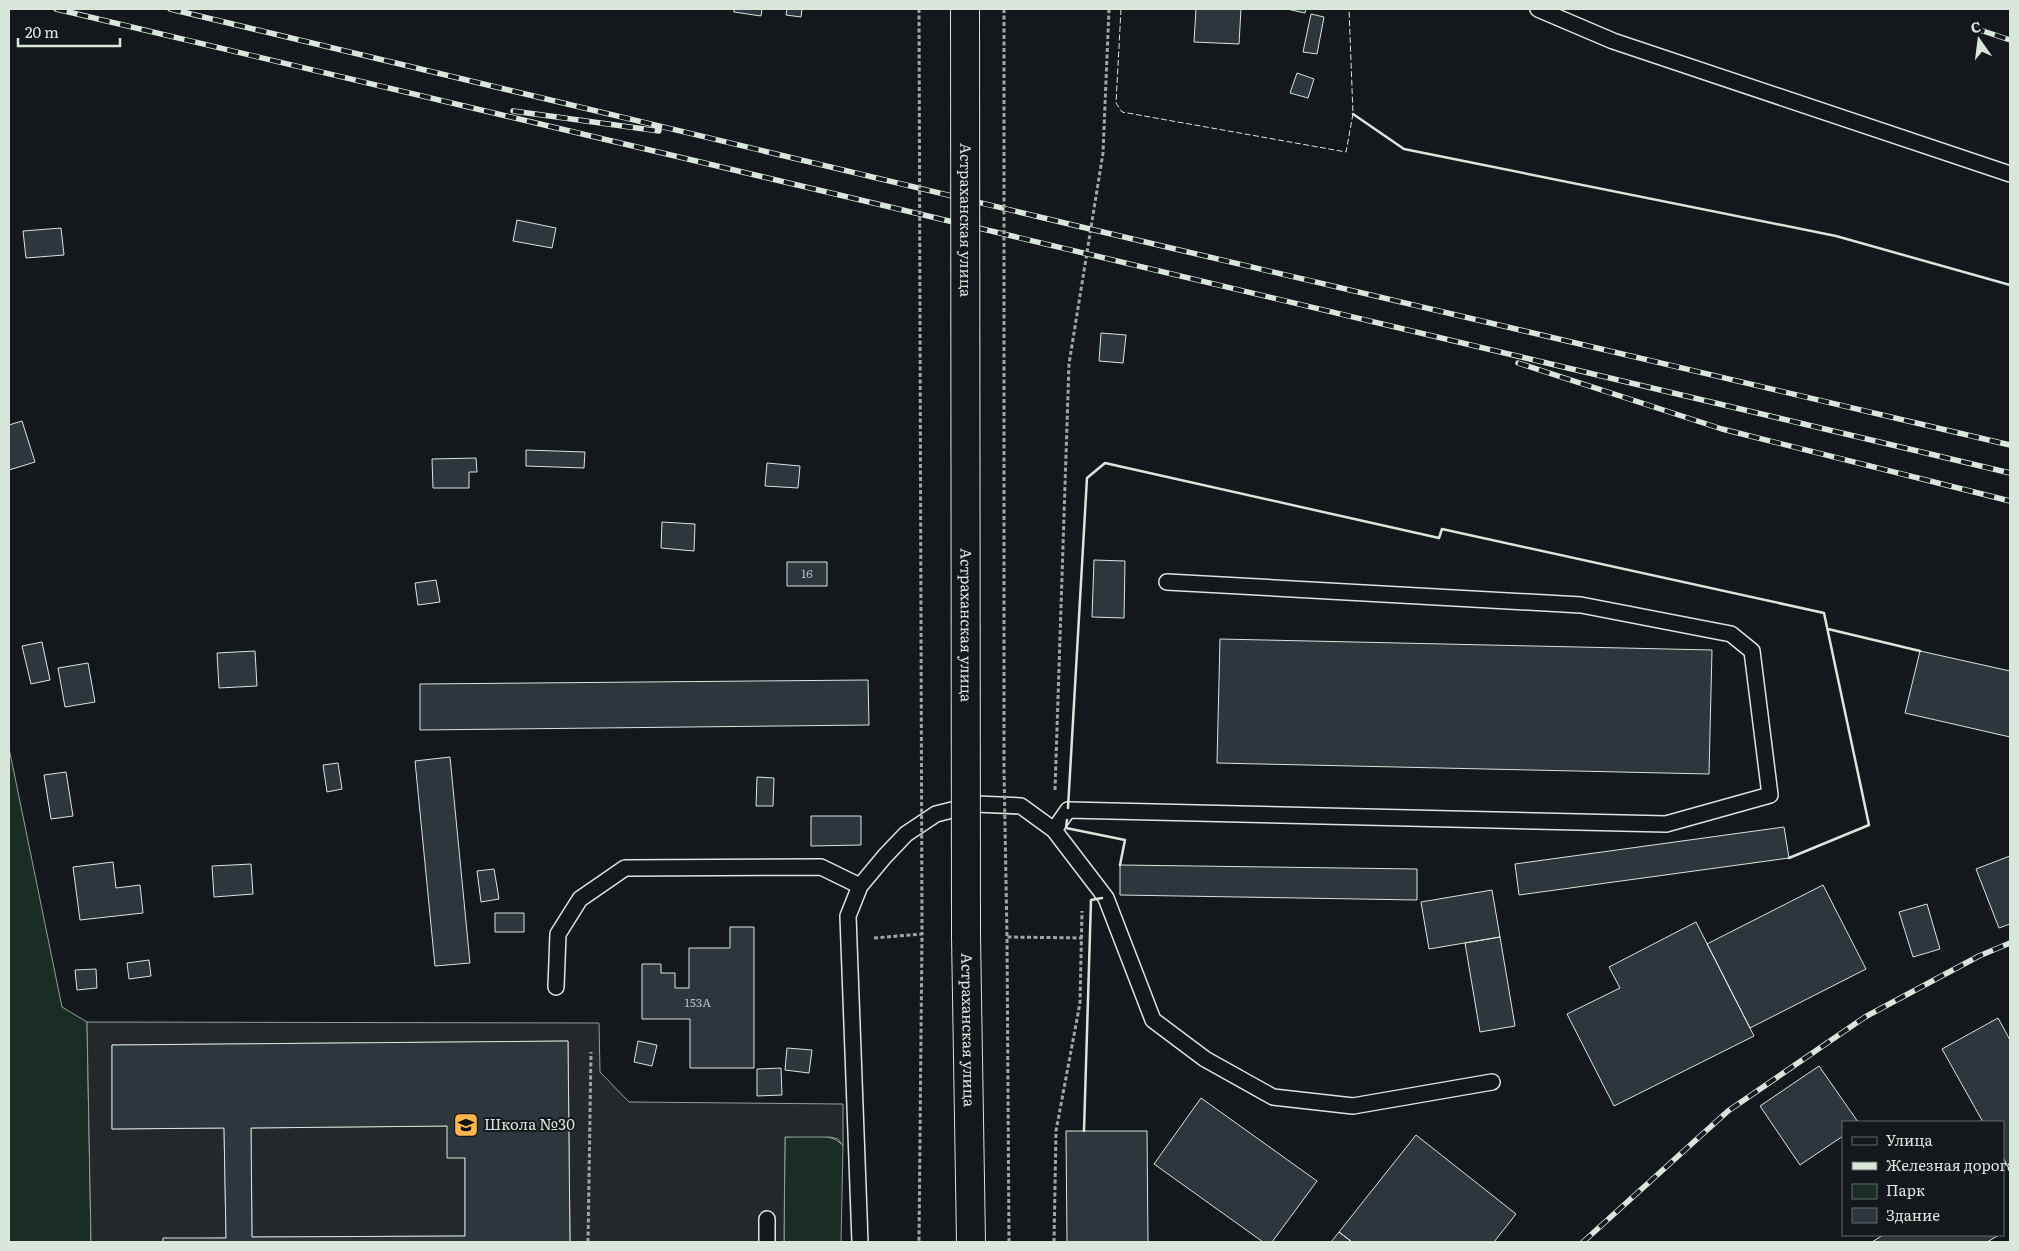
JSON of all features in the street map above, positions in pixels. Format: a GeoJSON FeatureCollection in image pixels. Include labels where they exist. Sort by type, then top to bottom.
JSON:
{"type":"FeatureCollection","features":[{"type":"Feature","properties":{"kind":"main road","name":"Астраханская улица"},"geometry":{"type":"LineString","coordinates":[[965,9],[966,936],[971,1242]]}},
{"type":"Feature","properties":{"kind":"lane"},"geometry":{"type":"LineString","coordinates":[[1538,9],[1613,41],[2010,174]]}},
{"type":"Feature","properties":{"kind":"lane"},"geometry":{"type":"LineString","coordinates":[[1054,830],[1068,810],[1666,824],[1770,795],[1752,651],[1731,634],[1581,605],[1167,582]]}},
{"type":"Feature","properties":{"kind":"lane"},"geometry":{"type":"LineString","coordinates":[[860,1242],[848,916],[860,886],[906,834],[936,814],[976,804],[1021,806],[1054,830],[1106,898],[1153,1020],[1205,1059],[1273,1097],[1353,1106],[1492,1082]]}},
{"type":"Feature","properties":{"kind":"lane"},"geometry":{"type":"LineString","coordinates":[[556,987],[558,934],[580,899],[626,868],[821,867],[860,886]]}},
{"type":"Feature","properties":{"kind":"lane"},"geometry":{"type":"LineString","coordinates":[[767,1219],[767,1242]]}},
{"type":"Feature","properties":{"kind":"path"},"geometry":{"type":"LineString","coordinates":[[919,9],[922,934],[919,1242]]}},
{"type":"Feature","properties":{"kind":"path"},"geometry":{"type":"LineString","coordinates":[[1004,9],[1004,769],[1009,1242]]}},
{"type":"Feature","properties":{"kind":"path"},"geometry":{"type":"LineString","coordinates":[[1054,830],[1069,364],[1103,153],[1109,9]]}},
{"type":"Feature","properties":{"kind":"path"},"geometry":{"type":"LineString","coordinates":[[1054,1242],[1056,1131],[1080,1003],[1082,910]]}},
{"type":"Feature","properties":{"kind":"path"},"geometry":{"type":"LineString","coordinates":[[849,941],[922,934]]}},
{"type":"Feature","properties":{"kind":"path"},"geometry":{"type":"LineString","coordinates":[[1007,937],[1082,938]]}},
{"type":"Feature","properties":{"kind":"path"},"geometry":{"type":"LineString","coordinates":[[588,1242],[591,1052]]}},
{"type":"Feature","properties":{"kind":"green space"},"geometry":{"type":"Polygon","coordinates":[[[9,748],[62,1007],[87,1022],[91,1242],[9,1242],[9,748]]]}},
{"type":"Feature","properties":{"kind":"green space"},"geometry":{"type":"Polygon","coordinates":[[[785,1137],[832,1138],[843,1146],[841,1242],[784,1242],[785,1137]]]}},
{"type":"Feature","properties":{"kind":"shaded area"},"geometry":{"type":"Polygon","coordinates":[[[87,1022],[599,1023],[600,1072],[629,1102],[843,1104],[843,1146],[838,1139],[830,1137],[785,1137],[784,1242],[570,1242],[568,1041],[112,1045],[112,1129],[224,1128],[226,1238],[163,1239],[163,1242],[91,1242],[87,1022]]]}},
{"type":"Feature","properties":{"kind":"shaded area"},"geometry":{"type":"Polygon","coordinates":[[[447,1126],[465,1158],[465,1236],[252,1237],[251,1128],[447,1126]]]}},
{"type":"Feature","properties":{"kind":"building"},"geometry":{"type":"Polygon","coordinates":[[[734,9],[762,9],[761,16],[734,12],[734,9]]]}},
{"type":"Feature","properties":{"kind":"building"},"geometry":{"type":"Polygon","coordinates":[[[787,9],[802,9],[801,17],[786,15],[787,9]]]}},
{"type":"Feature","properties":{"kind":"building"},"geometry":{"type":"Polygon","coordinates":[[[1196,9],[1241,9],[1239,44],[1194,42],[1196,9]]]}},
{"type":"Feature","properties":{"kind":"building"},"geometry":{"type":"Polygon","coordinates":[[[1287,9],[1306,9],[1305,13],[1287,9]]]}},
{"type":"Feature","properties":{"kind":"building"},"geometry":{"type":"Polygon","coordinates":[[[1311,14],[1324,17],[1317,54],[1303,52],[1311,14]]]}},
{"type":"Feature","properties":{"kind":"building"},"geometry":{"type":"Polygon","coordinates":[[[1297,73],[1314,79],[1308,98],[1290,93],[1297,73]]]}},
{"type":"Feature","properties":{"kind":"building"},"geometry":{"type":"Polygon","coordinates":[[[517,220],[556,228],[552,248],[513,241],[517,220]]]}},
{"type":"Feature","properties":{"kind":"building"},"geometry":{"type":"Polygon","coordinates":[[[61,228],[64,255],[26,258],[23,231],[61,228]]]}},
{"type":"Feature","properties":{"kind":"building"},"geometry":{"type":"Polygon","coordinates":[[[1101,333],[1126,335],[1123,363],[1099,361],[1101,333]]]}},
{"type":"Feature","properties":{"kind":"building"},"geometry":{"type":"Polygon","coordinates":[[[22,421],[35,462],[9,470],[9,425],[22,421]]]}},
{"type":"Feature","properties":{"kind":"building"},"geometry":{"type":"Polygon","coordinates":[[[526,450],[585,452],[584,468],[526,466],[526,450]]]}},
{"type":"Feature","properties":{"kind":"building"},"geometry":{"type":"Polygon","coordinates":[[[476,458],[477,472],[469,472],[469,488],[433,488],[432,459],[476,458]]]}},
{"type":"Feature","properties":{"kind":"building"},"geometry":{"type":"Polygon","coordinates":[[[767,463],[800,466],[798,488],[765,486],[767,463]]]}},
{"type":"Feature","properties":{"kind":"building"},"geometry":{"type":"Polygon","coordinates":[[[662,522],[695,524],[694,551],[661,548],[662,522]]]}},
{"type":"Feature","properties":{"kind":"building"},"geometry":{"type":"Polygon","coordinates":[[[1094,560],[1125,561],[1124,618],[1092,617],[1094,560]]]}},
{"type":"Feature","properties":{"kind":"building"},"geometry":{"type":"Polygon","coordinates":[[[787,562],[827,562],[827,586],[787,586],[787,562]]]}},
{"type":"Feature","properties":{"kind":"building"},"geometry":{"type":"Polygon","coordinates":[[[436,580],[440,602],[418,605],[415,583],[436,580]]]}},
{"type":"Feature","properties":{"kind":"building"},"geometry":{"type":"Polygon","coordinates":[[[1220,639],[1712,650],[1709,774],[1217,763],[1220,639]]]}},
{"type":"Feature","properties":{"kind":"building"},"geometry":{"type":"Polygon","coordinates":[[[42,642],[50,680],[31,684],[22,646],[42,642]]]}},
{"type":"Feature","properties":{"kind":"building"},"geometry":{"type":"Polygon","coordinates":[[[255,651],[257,686],[219,688],[217,653],[255,651]]]}},
{"type":"Feature","properties":{"kind":"building"},"geometry":{"type":"Polygon","coordinates":[[[1920,651],[2010,671],[2010,737],[1905,713],[1920,651]]]}},
{"type":"Feature","properties":{"kind":"building"},"geometry":{"type":"Polygon","coordinates":[[[88,663],[95,702],[65,707],[58,668],[88,663]]]}},
{"type":"Feature","properties":{"kind":"building"},"geometry":{"type":"Polygon","coordinates":[[[868,680],[869,725],[420,730],[420,684],[868,680]]]}},
{"type":"Feature","properties":{"kind":"building"},"geometry":{"type":"Polygon","coordinates":[[[450,757],[470,963],[435,966],[415,761],[450,757]]]}},
{"type":"Feature","properties":{"kind":"building"},"geometry":{"type":"Polygon","coordinates":[[[338,763],[342,789],[327,792],[323,765],[338,763]]]}},
{"type":"Feature","properties":{"kind":"building"},"geometry":{"type":"Polygon","coordinates":[[[66,772],[73,816],[51,819],[44,775],[66,772]]]}},
{"type":"Feature","properties":{"kind":"building"},"geometry":{"type":"Polygon","coordinates":[[[757,777],[774,778],[773,806],[756,806],[757,777]]]}},
{"type":"Feature","properties":{"kind":"building"},"geometry":{"type":"Polygon","coordinates":[[[811,816],[861,816],[861,845],[811,846],[811,816]]]}},
{"type":"Feature","properties":{"kind":"building"},"geometry":{"type":"Polygon","coordinates":[[[1784,827],[1789,858],[1519,895],[1515,864],[1784,827]]]}},
{"type":"Feature","properties":{"kind":"building"},"geometry":{"type":"Polygon","coordinates":[[[2010,856],[2010,924],[1999,928],[1976,869],[2010,856]]]}},
{"type":"Feature","properties":{"kind":"building"},"geometry":{"type":"Polygon","coordinates":[[[113,862],[116,888],[140,885],[143,913],[80,920],[73,867],[113,862]]]}},
{"type":"Feature","properties":{"kind":"building"},"geometry":{"type":"Polygon","coordinates":[[[251,864],[253,894],[214,897],[212,866],[251,864]]]}},
{"type":"Feature","properties":{"kind":"building"},"geometry":{"type":"Polygon","coordinates":[[[1120,865],[1417,869],[1417,900],[1120,895],[1120,865]]]}},
{"type":"Feature","properties":{"kind":"building"},"geometry":{"type":"Polygon","coordinates":[[[494,869],[499,899],[481,902],[477,871],[494,869]]]}},
{"type":"Feature","properties":{"kind":"building"},"geometry":{"type":"Polygon","coordinates":[[[1823,885],[1866,969],[1750,1028],[1707,944],[1823,885]]]}},
{"type":"Feature","properties":{"kind":"building"},"geometry":{"type":"Polygon","coordinates":[[[1492,890],[1500,937],[1429,949],[1421,902],[1492,890]]]}},
{"type":"Feature","properties":{"kind":"building"},"geometry":{"type":"Polygon","coordinates":[[[1927,904],[1940,949],[1913,957],[1899,912],[1927,904]]]}},
{"type":"Feature","properties":{"kind":"building"},"geometry":{"type":"Polygon","coordinates":[[[495,913],[524,913],[524,932],[495,932],[495,913]]]}},
{"type":"Feature","properties":{"kind":"building"},"geometry":{"type":"Polygon","coordinates":[[[1696,922],[1754,1036],[1614,1106],[1567,1014],[1620,988],[1609,967],[1696,922]]]}},
{"type":"Feature","properties":{"kind":"building"},"geometry":{"type":"Polygon","coordinates":[[[730,927],[754,927],[754,1068],[690,1068],[690,1019],[642,1019],[642,964],[661,964],[661,973],[675,973],[675,988],[689,988],[689,948],[730,948],[730,927]]]}},
{"type":"Feature","properties":{"kind":"building"},"geometry":{"type":"Polygon","coordinates":[[[1500,937],[1515,1026],[1480,1032],[1465,943],[1500,937]]]}},
{"type":"Feature","properties":{"kind":"building"},"geometry":{"type":"Polygon","coordinates":[[[149,960],[151,976],[129,979],[127,963],[149,960]]]}},
{"type":"Feature","properties":{"kind":"building"},"geometry":{"type":"Polygon","coordinates":[[[96,969],[97,988],[77,990],[75,970],[96,969]]]}},
{"type":"Feature","properties":{"kind":"building"},"geometry":{"type":"Polygon","coordinates":[[[1998,1018],[2010,1040],[2010,1171],[2004,1159],[2004,1121],[1982,1121],[1942,1049],[1998,1018]]]}},
{"type":"Feature","properties":{"kind":"building"},"geometry":{"type":"Polygon","coordinates":[[[568,1041],[570,1242],[163,1242],[163,1238],[226,1238],[224,1128],[112,1129],[112,1045],[568,1041]],[[447,1126],[251,1128],[252,1237],[465,1236],[465,1158],[447,1158],[447,1126]]]}},
{"type":"Feature","properties":{"kind":"building"},"geometry":{"type":"Polygon","coordinates":[[[638,1041],[657,1045],[652,1066],[634,1062],[638,1041]]]}},
{"type":"Feature","properties":{"kind":"building"},"geometry":{"type":"Polygon","coordinates":[[[787,1048],[812,1050],[809,1073],[785,1070],[787,1048]]]}},
{"type":"Feature","properties":{"kind":"building"},"geometry":{"type":"Polygon","coordinates":[[[1819,1066],[1857,1121],[1842,1121],[1842,1137],[1800,1165],[1760,1106],[1819,1066]]]}},
{"type":"Feature","properties":{"kind":"building"},"geometry":{"type":"Polygon","coordinates":[[[781,1068],[782,1095],[757,1096],[757,1069],[781,1068]]]}},
{"type":"Feature","properties":{"kind":"building"},"geometry":{"type":"Polygon","coordinates":[[[1201,1098],[1317,1181],[1272,1242],[1263,1242],[1154,1164],[1201,1098]]]}},
{"type":"Feature","properties":{"kind":"building"},"geometry":{"type":"Polygon","coordinates":[[[1066,1131],[1147,1131],[1148,1242],[1067,1242],[1066,1131]]]}},
{"type":"Feature","properties":{"kind":"building"},"geometry":{"type":"Polygon","coordinates":[[[1416,1135],[1516,1214],[1494,1242],[1352,1242],[1339,1232],[1416,1135]]]}},
{"type":"Feature","properties":{"kind":"building"},"geometry":{"type":"Polygon","coordinates":[[[1339,1232],[1352,1242],[1331,1242],[1339,1232]]]}},
{"type":"Feature","properties":{"kind":"building"},"geometry":{"type":"Polygon","coordinates":[[[1881,1236],[1997,1236],[1987,1242],[1872,1242],[1881,1236]]]}},
{"type":"Feature","properties":{"kind":"railway"},"geometry":{"type":"LineString","coordinates":[[56,9],[2010,473]]}},
{"type":"Feature","properties":{"kind":"railway"},"geometry":{"type":"LineString","coordinates":[[170,9],[1090,229],[2010,445]]}},
{"type":"Feature","properties":{"kind":"railway"},"geometry":{"type":"LineString","coordinates":[[1974,28],[2010,40]]}},
{"type":"Feature","properties":{"kind":"railway"},"geometry":{"type":"LineString","coordinates":[[513,111],[659,131]]}},
{"type":"Feature","properties":{"kind":"railway"},"geometry":{"type":"LineString","coordinates":[[1518,363],[1722,429],[2010,501]]}},
{"type":"Feature","properties":{"kind":"railway"},"geometry":{"type":"LineString","coordinates":[[1583,1242],[1728,1111],[1865,1017],[1979,956],[2010,943]]}},
{"type":"Feature","properties":{"kind":"fence"},"geometry":{"type":"LineString","coordinates":[[1121,9],[1116,103],[1122,112],[1346,152],[1353,114],[1349,9]]}},
{"type":"Feature","properties":{"kind":"wall"},"geometry":{"type":"LineString","coordinates":[[1353,114],[1404,149],[1836,236],[2010,285]]}},
{"type":"Feature","properties":{"kind":"wall"},"geometry":{"type":"LineString","coordinates":[[1068,808],[1087,478],[1105,463],[1439,538],[1442,529],[1824,613],[1869,825],[1789,858]]}},
{"type":"Feature","properties":{"kind":"wall"},"geometry":{"type":"LineString","coordinates":[[1828,629],[1920,651]]}},
{"type":"Feature","properties":{"kind":"wall"},"geometry":{"type":"LineString","coordinates":[[1067,820],[1066,828],[1125,840],[1120,865]]}},
{"type":"Feature","properties":{"kind":"wall"},"geometry":{"type":"LineString","coordinates":[[1084,1131],[1091,900],[1102,898]]}},
{"type":"Feature","properties":{"kind":"place","name":"Школа №30"},"geometry":{"type":"Point","coordinates":[466,1125]}}]}
